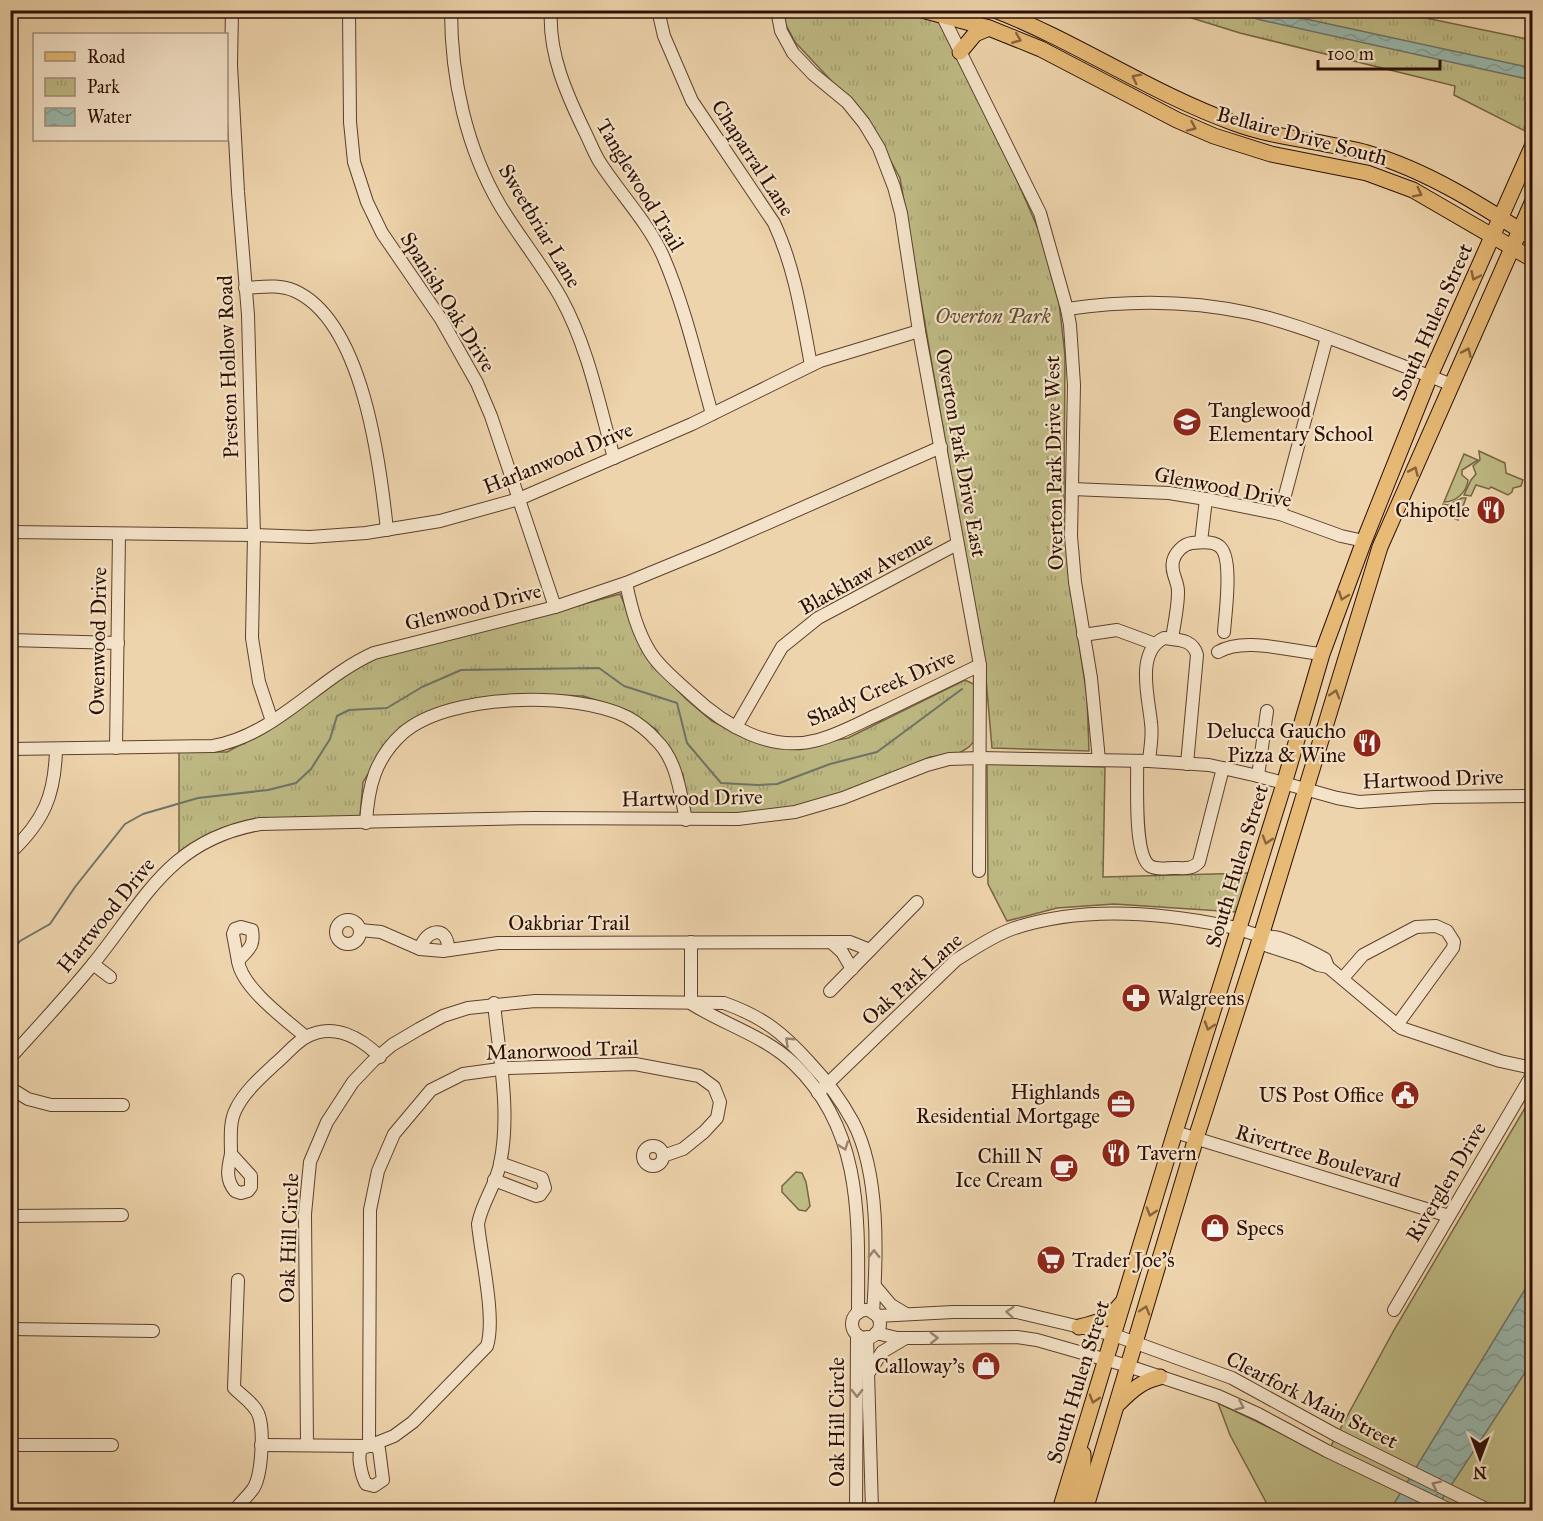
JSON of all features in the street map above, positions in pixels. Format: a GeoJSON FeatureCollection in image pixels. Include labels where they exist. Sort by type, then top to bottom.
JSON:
{"type":"FeatureCollection","features":[{"type":"Feature","properties":{"kind":"main road","name":"Bellaire Drive South"},"geometry":{"type":"LineString","coordinates":[[922,10],[941,13],[989,28],[1041,49],[1197,129],[1252,149],[1378,177],[1413,190],[1533,259]]}},
{"type":"Feature","properties":{"kind":"main road","name":"Bellaire Drive South"},"geometry":{"type":"LineString","coordinates":[[995,10],[1043,30],[1197,108],[1256,131],[1349,149],[1384,159],[1435,181],[1526,234]]}},
{"type":"Feature","properties":{"kind":"main road"},"geometry":{"type":"LineString","coordinates":[[960,52],[975,34],[989,28]]}},
{"type":"Feature","properties":{"kind":"main road"},"geometry":{"type":"LineString","coordinates":[[1079,68],[1088,53]]}},
{"type":"Feature","properties":{"kind":"main road"},"geometry":{"type":"LineString","coordinates":[[1252,149],[1256,131]]}},
{"type":"Feature","properties":{"kind":"main road","name":"South Hulen Street"},"geometry":{"type":"LineString","coordinates":[[1060,1510],[1175,1132],[1240,929],[1322,654],[1430,376],[1533,147]]}},
{"type":"Feature","properties":{"kind":"main road"},"geometry":{"type":"LineString","coordinates":[[1378,177],[1384,159]]}},
{"type":"Feature","properties":{"kind":"main road","name":"South Hulen Street"},"geometry":{"type":"LineString","coordinates":[[1085,1510],[1196,1138],[1262,936],[1380,548],[1512,249],[1526,234],[1533,203]]}},
{"type":"Feature","properties":{"kind":"main road"},"geometry":{"type":"LineString","coordinates":[[1375,515],[1374,539],[1375,544],[1380,548]]}},
{"type":"Feature","properties":{"kind":"main road"},"geometry":{"type":"LineString","coordinates":[[1364,541],[1370,549],[1370,578]]}},
{"type":"Feature","properties":{"kind":"main road"},"geometry":{"type":"LineString","coordinates":[[1079,1327],[1098,1323],[1111,1316],[1124,1300]]}},
{"type":"Feature","properties":{"kind":"main road"},"geometry":{"type":"LineString","coordinates":[[1117,1406],[1134,1388],[1148,1380],[1166,1379]]}},
{"type":"Feature","properties":{"kind":"main road"},"geometry":{"type":"LineString","coordinates":[[1076,1510],[1083,1476],[1085,1430]]}},
{"type":"Feature","properties":{"kind":"street","name":"Preston Hollow Road"},"geometry":{"type":"LineString","coordinates":[[232,10],[231,65],[248,326],[254,534],[252,638],[259,682],[272,721]]}},
{"type":"Feature","properties":{"kind":"street","name":"Spanish Oak Drive"},"geometry":{"type":"LineString","coordinates":[[349,10],[350,122],[354,162],[367,202],[382,233],[441,319],[477,383],[555,607]]}},
{"type":"Feature","properties":{"kind":"street","name":"Sweetbriar Lane"},"geometry":{"type":"LineString","coordinates":[[452,10],[454,60],[466,125],[501,205],[569,315],[590,371],[614,458]]}},
{"type":"Feature","properties":{"kind":"street","name":"Tanglewood Trail"},"geometry":{"type":"LineString","coordinates":[[550,10],[554,56],[573,107],[598,160],[633,206],[662,256],[680,301],[711,414]]}},
{"type":"Feature","properties":{"kind":"street","name":"Chaparral Lane"},"geometry":{"type":"LineString","coordinates":[[658,10],[664,36],[692,101],[774,223],[781,238],[796,289],[811,365]]}},
{"type":"Feature","properties":{"kind":"street","name":"Overton Park Drive East"},"geometry":{"type":"LineString","coordinates":[[777,10],[781,31],[793,53],[813,74],[847,102],[864,123],[879,148],[901,213],[919,331],[980,665],[980,871]]}},
{"type":"Feature","properties":{"kind":"street","name":"Overton Park Drive West"},"geometry":{"type":"LineString","coordinates":[[941,13],[1040,213],[1067,309],[1074,386],[1071,536],[1091,678],[1099,760]]}},
{"type":"Feature","properties":{"kind":"street"},"geometry":{"type":"LineString","coordinates":[[245,288],[277,286],[294,291],[310,300],[323,312],[336,330],[357,374],[376,443],[387,530]]}},
{"type":"Feature","properties":{"kind":"street"},"geometry":{"type":"LineString","coordinates":[[1067,309],[1139,302],[1200,305],[1251,313],[1327,337],[1452,385]]}},
{"type":"Feature","properties":{"kind":"street","name":"Harlanwood Drive"},"geometry":{"type":"LineString","coordinates":[[10,532],[254,534],[310,537],[387,530],[452,518],[519,499],[711,414],[811,365],[919,331]]}},
{"type":"Feature","properties":{"kind":"street"},"geometry":{"type":"LineString","coordinates":[[1280,514],[1327,337]]}},
{"type":"Feature","properties":{"kind":"street","name":"Glenwood Drive"},"geometry":{"type":"LineString","coordinates":[[10,749],[215,746],[244,738],[317,691],[358,660],[374,653],[555,607],[626,583],[941,447]]}},
{"type":"Feature","properties":{"kind":"street","name":"Glenwood Drive"},"geometry":{"type":"LineString","coordinates":[[1072,489],[1160,492],[1206,499],[1280,514],[1341,536],[1364,541]]}},
{"type":"Feature","properties":{"kind":"street"},"geometry":{"type":"LineString","coordinates":[[1201,542],[1206,499]]}},
{"type":"Feature","properties":{"kind":"street","name":"Owenwood Drive"},"geometry":{"type":"LineString","coordinates":[[116,748],[119,534]]}},
{"type":"Feature","properties":{"kind":"street"},"geometry":{"type":"LineString","coordinates":[[1172,639],[1179,591],[1173,575],[1173,561],[1176,554],[1187,544],[1201,542],[1221,546],[1228,562],[1224,632]]}},
{"type":"Feature","properties":{"kind":"street","name":"Blackhaw Avenue"},"geometry":{"type":"LineString","coordinates":[[736,727],[782,647],[799,632],[818,618],[957,544]]}},
{"type":"Feature","properties":{"kind":"street","name":"Shady Creek Drive"},"geometry":{"type":"LineString","coordinates":[[626,583],[639,630],[651,653],[665,670],[701,703],[736,727],[777,743],[793,744],[820,740],[980,665]]}},
{"type":"Feature","properties":{"kind":"street"},"geometry":{"type":"LineString","coordinates":[[1083,634],[1117,630],[1153,648]]}},
{"type":"Feature","properties":{"kind":"street"},"geometry":{"type":"LineString","coordinates":[[1186,764],[1197,661],[1196,649],[1187,641],[1164,638],[1153,648],[1146,676],[1152,725],[1143,761],[1139,841],[1142,855],[1148,865],[1154,868],[1191,868],[1199,862],[1223,768]]}},
{"type":"Feature","properties":{"kind":"street"},"geometry":{"type":"LineString","coordinates":[[10,640],[118,643]]}},
{"type":"Feature","properties":{"kind":"street"},"geometry":{"type":"LineString","coordinates":[[1218,651],[1228,646],[1245,644],[1322,654]]}},
{"type":"Feature","properties":{"kind":"street"},"geometry":{"type":"LineString","coordinates":[[366,823],[368,792],[384,754],[417,723],[444,711],[478,704],[527,700],[583,704],[612,711],[638,723],[658,741],[668,756],[676,775],[686,820]]}},
{"type":"Feature","properties":{"kind":"street"},"geometry":{"type":"LineString","coordinates":[[1258,776],[1267,711]]}},
{"type":"Feature","properties":{"kind":"street"},"geometry":{"type":"LineString","coordinates":[[10,853],[41,819],[51,796],[56,749]]}},
{"type":"Feature","properties":{"kind":"street","name":"Hartwood Drive"},"geometry":{"type":"LineString","coordinates":[[10,1058],[93,964],[142,898],[179,858],[216,835],[260,824],[533,818],[738,819],[795,812],[843,798],[927,765],[949,759],[980,758],[1143,761],[1223,768],[1359,802],[1434,796],[1533,796]]}},
{"type":"Feature","properties":{"kind":"street"},"geometry":{"type":"LineString","coordinates":[[830,991],[917,902]]}},
{"type":"Feature","properties":{"kind":"street","name":"Oak Park Lane"},"geometry":{"type":"LineString","coordinates":[[818,1093],[956,960],[982,944],[1011,930],[1054,919],[1121,915],[1173,917],[1240,929],[1262,936],[1268,946],[1328,967],[1407,1030],[1500,1061],[1533,1068]]}},
{"type":"Feature","properties":{"kind":"street"},"geometry":{"type":"LineString","coordinates":[[1343,978],[1363,956],[1408,930],[1416,927],[1436,926],[1448,931],[1452,936],[1452,948],[1397,1024]]}},
{"type":"Feature","properties":{"kind":"street","name":"Oakbriar Trail"},"geometry":{"type":"LineString","coordinates":[[360,930],[381,932],[420,949],[448,950],[498,943],[850,942],[870,950]]}},
{"type":"Feature","properties":{"kind":"street"},"geometry":{"type":"LineString","coordinates":[[420,949],[423,939],[434,932],[446,937],[448,950]]}},
{"type":"Feature","properties":{"kind":"street"},"geometry":{"type":"LineString","coordinates":[[691,942],[691,1004]]}},
{"type":"Feature","properties":{"kind":"street"},"geometry":{"type":"LineString","coordinates":[[831,942],[842,952],[852,969]]}},
{"type":"Feature","properties":{"kind":"street"},"geometry":{"type":"LineString","coordinates":[[238,961],[243,974],[260,996],[306,1037]]}},
{"type":"Feature","properties":{"kind":"street"},"geometry":{"type":"LineString","coordinates":[[93,964],[110,977]]}},
{"type":"Feature","properties":{"kind":"street","name":"Oak Hill Circle"},"geometry":{"type":"LineString","coordinates":[[307,1445],[305,1214],[310,1162],[327,1122],[353,1082],[373,1061],[392,1045],[443,1016],[468,1008],[536,1001],[724,1003],[770,1024],[829,1084],[853,1124],[863,1148],[873,1205],[875,1314]]}},
{"type":"Feature","properties":{"kind":"street"},"geometry":{"type":"LineString","coordinates":[[369,1446],[387,1440],[402,1431],[450,1386],[487,1346],[490,1336],[489,1308],[478,1224],[480,1212],[500,1163],[506,1129],[494,1004]]}},
{"type":"Feature","properties":{"kind":"street","name":"Oak Hill Circle"},"geometry":{"type":"LineString","coordinates":[[691,1004],[714,1018],[764,1041],[794,1064],[818,1093],[836,1124],[855,1185],[858,1313]]}},
{"type":"Feature","properties":{"kind":"street"},"geometry":{"type":"LineString","coordinates":[[231,1154],[232,1120],[237,1106],[266,1072],[306,1037],[325,1032],[347,1033],[356,1037],[380,1057]]}},
{"type":"Feature","properties":{"kind":"street","name":"Oak Park Lane"},"geometry":{"type":"LineString","coordinates":[[1500,1061],[1530,1079]]}},
{"type":"Feature","properties":{"kind":"street","name":"Manorwood Trail"},"geometry":{"type":"LineString","coordinates":[[362,1468],[361,1450],[369,1446],[370,1210],[378,1171],[394,1134],[431,1090],[463,1074],[501,1069],[635,1064],[699,1076],[714,1088],[720,1102],[717,1118],[683,1149],[663,1156]]}},
{"type":"Feature","properties":{"kind":"street","name":"Riverglen Drive"},"geometry":{"type":"LineString","coordinates":[[1394,1310],[1530,1079]]}},
{"type":"Feature","properties":{"kind":"street"},"geometry":{"type":"LineString","coordinates":[[10,1088],[28,1099],[51,1105],[123,1105]]}},
{"type":"Feature","properties":{"kind":"street","name":"Rivertree Boulevard"},"geometry":{"type":"LineString","coordinates":[[1175,1132],[1449,1216]]}},
{"type":"Feature","properties":{"kind":"street"},"geometry":{"type":"LineString","coordinates":[[494,1180],[536,1196],[540,1195],[545,1188],[542,1178],[500,1163]]}},
{"type":"Feature","properties":{"kind":"street"},"geometry":{"type":"LineString","coordinates":[[10,1216],[122,1215]]}},
{"type":"Feature","properties":{"kind":"street"},"geometry":{"type":"LineString","coordinates":[[235,1510],[256,1482],[261,1464],[259,1416],[234,1388],[238,1280]]}},
{"type":"Feature","properties":{"kind":"street"},"geometry":{"type":"LineString","coordinates":[[875,1286],[891,1305],[906,1314]]}},
{"type":"Feature","properties":{"kind":"street"},"geometry":{"type":"LineString","coordinates":[[868,1311],[875,1314],[879,1325],[867,1335],[853,1330],[853,1319],[858,1313],[868,1311]]}},
{"type":"Feature","properties":{"kind":"street","name":"Clearfork Main Street"},"geometry":{"type":"LineString","coordinates":[[875,1314],[1017,1312],[1114,1335],[1232,1378],[1336,1435],[1488,1510]]}},
{"type":"Feature","properties":{"kind":"street"},"geometry":{"type":"LineString","coordinates":[[10,1329],[153,1331]]}},
{"type":"Feature","properties":{"kind":"street","name":"Oak Hill Circle"},"geometry":{"type":"LineString","coordinates":[[867,1335],[872,1510]]}},
{"type":"Feature","properties":{"kind":"street","name":"Oak Hill Circle"},"geometry":{"type":"LineString","coordinates":[[856,1510],[867,1335]]}},
{"type":"Feature","properties":{"kind":"street","name":"Clearfork Main Street"},"geometry":{"type":"LineString","coordinates":[[867,1335],[906,1338],[1017,1337],[1037,1340],[1128,1366],[1218,1396],[1248,1409],[1450,1510]]}},
{"type":"Feature","properties":{"kind":"street"},"geometry":{"type":"LineString","coordinates":[[869,1372],[882,1352],[906,1338]]}},
{"type":"Feature","properties":{"kind":"street"},"geometry":{"type":"LineString","coordinates":[[1166,1379],[1203,1384],[1212,1371]]}},
{"type":"Feature","properties":{"kind":"street"},"geometry":{"type":"LineString","coordinates":[[10,1445],[112,1445]]}},
{"type":"Feature","properties":{"kind":"street"},"geometry":{"type":"LineString","coordinates":[[261,1445],[374,1446],[379,1449],[381,1464],[383,1480],[374,1486],[364,1482],[362,1468],[381,1464]]}},
{"type":"Feature","properties":{"kind":"green space","name":"Overton Park"},"geometry":{"type":"Polygon","coordinates":[[[784,11],[887,11],[938,20],[1013,171],[1039,231],[1059,303],[1065,355],[1064,495],[1068,572],[1087,696],[1089,751],[992,748],[986,679],[900,178],[869,121],[795,42],[785,23],[784,11]]]}},
{"type":"Feature","properties":{"kind":"green space"},"geometry":{"type":"Polygon","coordinates":[[[1169,11],[1392,11],[1532,40],[1532,132],[1531,134],[1454,95],[1455,86],[1240,33],[1169,11]]]}},
{"type":"Feature","properties":{"kind":"green space"},"geometry":{"type":"Polygon","coordinates":[[[1479,451],[1505,463],[1506,473],[1523,480],[1521,486],[1513,488],[1508,495],[1491,487],[1489,489],[1476,485],[1471,496],[1464,495],[1476,474],[1473,466],[1480,460],[1479,451]]]}},
{"type":"Feature","properties":{"kind":"green space"},"geometry":{"type":"Polygon","coordinates":[[[1464,454],[1478,460],[1462,470],[1462,475],[1468,480],[1463,492],[1457,498],[1444,502],[1464,454]]]}},
{"type":"Feature","properties":{"kind":"green space"},"geometry":{"type":"Polygon","coordinates":[[[1466,498],[1461,512],[1458,513],[1460,514],[1458,520],[1451,517],[1452,511],[1442,507],[1443,504],[1448,505],[1466,498]]]}},
{"type":"Feature","properties":{"kind":"green space"},"geometry":{"type":"Polygon","coordinates":[[[620,594],[649,660],[686,699],[712,721],[757,743],[786,749],[848,738],[965,680],[976,685],[975,740],[958,754],[930,757],[829,798],[796,807],[725,815],[688,814],[683,774],[668,756],[657,730],[624,709],[583,696],[515,694],[473,701],[439,710],[384,748],[363,782],[360,816],[354,819],[212,835],[179,853],[179,752],[227,752],[272,728],[375,654],[515,623],[620,594]]]}},
{"type":"Feature","properties":{"kind":"green space"},"geometry":{"type":"Polygon","coordinates":[[[987,764],[1105,767],[1103,877],[1249,873],[1236,912],[1114,904],[1057,908],[1007,921],[988,884],[987,764]]]}},
{"type":"Feature","properties":{"kind":"green space"},"geometry":{"type":"Polygon","coordinates":[[[1532,1096],[1532,1495],[1522,1510],[1264,1510],[1267,1504],[1230,1435],[1218,1403],[1326,1455],[1394,1330],[1532,1096]]]}},
{"type":"Feature","properties":{"kind":"green space"},"geometry":{"type":"Polygon","coordinates":[[[796,1172],[802,1173],[806,1182],[810,1206],[806,1211],[799,1210],[782,1192],[782,1186],[796,1172]]]}},
{"type":"Feature","properties":{"kind":"water"},"geometry":{"type":"Polygon","coordinates":[[[1231,11],[1269,11],[1532,68],[1532,80],[1261,20],[1231,11]]]}},
{"type":"Feature","properties":{"kind":"water"},"geometry":{"type":"Polygon","coordinates":[[[1532,1278],[1532,1362],[1435,1510],[1390,1510],[1532,1278]]]}},
{"type":"Feature","properties":{"kind":"waterway"},"geometry":{"type":"LineString","coordinates":[[10,954],[20,941],[50,924],[75,887],[125,824],[143,814],[198,798],[268,790],[296,783],[311,769],[330,739],[337,716],[349,710],[387,708],[422,687],[461,670],[599,668],[624,686],[677,703],[687,743],[721,783],[757,785],[777,784],[830,764],[877,752],[962,689]]}},
{"type":"Feature","properties":{"kind":"place","name":"Tanglewood Elementary School"},"geometry":{"type":"Point","coordinates":[1187,422]}},
{"type":"Feature","properties":{"kind":"place","name":"Chipotle"},"geometry":{"type":"Point","coordinates":[1491,510]}},
{"type":"Feature","properties":{"kind":"place","name":"Delucca Gaucho Pizza & Wine"},"geometry":{"type":"Point","coordinates":[1367,743]}},
{"type":"Feature","properties":{"kind":"place","name":"Walgreens"},"geometry":{"type":"Point","coordinates":[1136,998]}},
{"type":"Feature","properties":{"kind":"place","name":"US Post Office"},"geometry":{"type":"Point","coordinates":[1405,1095]}},
{"type":"Feature","properties":{"kind":"place","name":"Highlands Residential Mortgage"},"geometry":{"type":"Point","coordinates":[1121,1104]}},
{"type":"Feature","properties":{"kind":"place","name":"Tavern"},"geometry":{"type":"Point","coordinates":[1116,1153]}},
{"type":"Feature","properties":{"kind":"place","name":"Chill N Ice Cream"},"geometry":{"type":"Point","coordinates":[1064,1168]}},
{"type":"Feature","properties":{"kind":"place","name":"Specs"},"geometry":{"type":"Point","coordinates":[1215,1228]}},
{"type":"Feature","properties":{"kind":"place","name":"Trader Joe's"},"geometry":{"type":"Point","coordinates":[1051,1260]}},
{"type":"Feature","properties":{"kind":"place","name":"Calloway's"},"geometry":{"type":"Point","coordinates":[986,1366]}}]}
